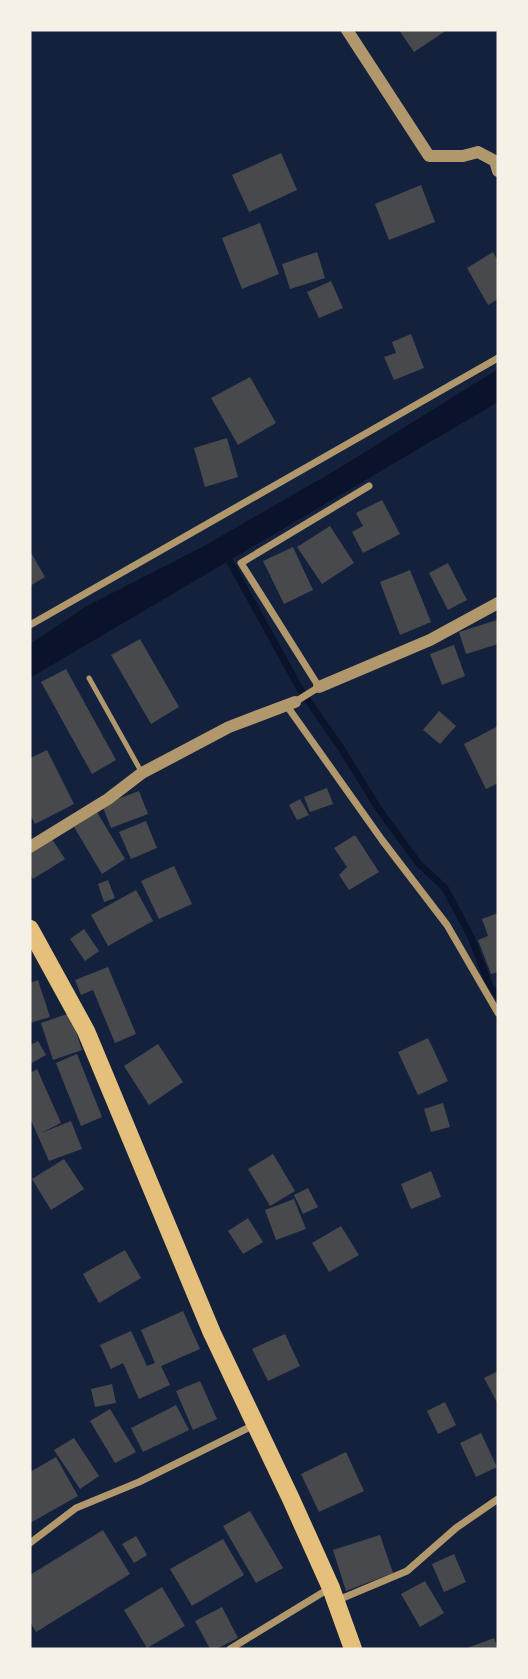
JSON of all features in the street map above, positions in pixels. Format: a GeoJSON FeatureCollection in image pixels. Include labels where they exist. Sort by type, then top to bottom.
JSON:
{"type":"FeatureCollection","features":[{"type":"Feature","properties":{"kind":"main road"},"geometry":{"type":"LineString","coordinates":[[30,929],[86,1031],[212,1333],[291,1499],[333,1594],[353,1649]]}},
{"type":"Feature","properties":{"kind":"street"},"geometry":{"type":"LineString","coordinates":[[347,30],[429,156],[463,156],[478,152],[495,161],[498,171]]}},
{"type":"Feature","properties":{"kind":"street"},"geometry":{"type":"LineString","coordinates":[[30,625],[498,358]]}},
{"type":"Feature","properties":{"kind":"street"},"geometry":{"type":"LineString","coordinates":[[319,687],[242,563],[369,486]]}},
{"type":"Feature","properties":{"kind":"street"},"geometry":{"type":"LineString","coordinates":[[30,847],[108,799],[142,773],[229,727],[291,704],[319,687],[430,640],[498,603]]}},
{"type":"Feature","properties":{"kind":"street"},"geometry":{"type":"LineString","coordinates":[[291,704],[382,840],[447,925],[498,1013]]}},
{"type":"Feature","properties":{"kind":"street"},"geometry":{"type":"LineString","coordinates":[[30,1543],[76,1508],[139,1482],[254,1424]]}},
{"type":"Feature","properties":{"kind":"street"},"geometry":{"type":"LineString","coordinates":[[230,1649],[333,1594],[407,1571],[456,1528],[498,1499]]}},
{"type":"Feature","properties":{"kind":"lane"},"geometry":{"type":"LineString","coordinates":[[89,678],[142,773]]}},
{"type":"Feature","properties":{"kind":"water"},"geometry":{"type":"Polygon","coordinates":[[[498,369],[498,402],[30,678],[30,644],[85,607],[204,546],[336,470],[498,369]]]}},
{"type":"Feature","properties":{"kind":"building"},"geometry":{"type":"Polygon","coordinates":[[[399,30],[447,30],[414,52],[399,30]]]}},
{"type":"Feature","properties":{"kind":"building"},"geometry":{"type":"Polygon","coordinates":[[[281,153],[297,190],[249,212],[232,175],[281,153]]]}},
{"type":"Feature","properties":{"kind":"building"},"geometry":{"type":"Polygon","coordinates":[[[421,185],[435,222],[389,240],[375,204],[421,185]]]}},
{"type":"Feature","properties":{"kind":"building"},"geometry":{"type":"Polygon","coordinates":[[[260,223],[279,274],[242,289],[222,238],[260,223]]]}},
{"type":"Feature","properties":{"kind":"building"},"geometry":{"type":"Polygon","coordinates":[[[317,252],[325,278],[290,289],[282,264],[317,252]]]}},
{"type":"Feature","properties":{"kind":"building"},"geometry":{"type":"Polygon","coordinates":[[[493,252],[498,261],[498,299],[488,305],[467,268],[493,252]]]}},
{"type":"Feature","properties":{"kind":"building"},"geometry":{"type":"Polygon","coordinates":[[[331,281],[343,308],[319,318],[307,292],[331,281]]]}},
{"type":"Feature","properties":{"kind":"building"},"geometry":{"type":"Polygon","coordinates":[[[411,334],[424,368],[394,380],[384,357],[396,353],[392,342],[411,334]]]}},
{"type":"Feature","properties":{"kind":"building"},"geometry":{"type":"Polygon","coordinates":[[[250,377],[276,423],[238,445],[211,398],[250,377]]]}},
{"type":"Feature","properties":{"kind":"building"},"geometry":{"type":"Polygon","coordinates":[[[227,438],[238,477],[205,487],[194,448],[227,438]]]}},
{"type":"Feature","properties":{"kind":"building"},"geometry":{"type":"Polygon","coordinates":[[[382,500],[400,534],[363,553],[352,532],[363,526],[356,513],[382,500]]]}},
{"type":"Feature","properties":{"kind":"building"},"geometry":{"type":"Polygon","coordinates":[[[330,526],[354,563],[322,584],[297,547],[330,526]]]}},
{"type":"Feature","properties":{"kind":"building"},"geometry":{"type":"Polygon","coordinates":[[[293,547],[313,590],[284,604],[263,561],[293,547]]]}},
{"type":"Feature","properties":{"kind":"building"},"geometry":{"type":"Polygon","coordinates":[[[30,551],[45,577],[30,586],[30,551]]]}},
{"type":"Feature","properties":{"kind":"building"},"geometry":{"type":"Polygon","coordinates":[[[448,563],[467,600],[448,610],[429,573],[448,563]]]}},
{"type":"Feature","properties":{"kind":"building"},"geometry":{"type":"Polygon","coordinates":[[[410,570],[431,622],[400,635],[380,582],[410,570]]]}},
{"type":"Feature","properties":{"kind":"building"},"geometry":{"type":"Polygon","coordinates":[[[497,620],[498,644],[466,654],[459,632],[497,620]]]}},
{"type":"Feature","properties":{"kind":"building"},"geometry":{"type":"Polygon","coordinates":[[[140,639],[179,707],[151,724],[111,655],[140,639]]]}},
{"type":"Feature","properties":{"kind":"building"},"geometry":{"type":"Polygon","coordinates":[[[454,645],[465,676],[442,685],[430,654],[454,645]]]}},
{"type":"Feature","properties":{"kind":"building"},"geometry":{"type":"Polygon","coordinates":[[[66,669],[116,760],[92,774],[41,682],[66,669]]]}},
{"type":"Feature","properties":{"kind":"building"},"geometry":{"type":"Polygon","coordinates":[[[439,711],[456,726],[440,744],[423,730],[439,711]]]}},
{"type":"Feature","properties":{"kind":"building"},"geometry":{"type":"Polygon","coordinates":[[[498,726],[498,783],[486,789],[464,744],[498,726]]]}},
{"type":"Feature","properties":{"kind":"building"},"geometry":{"type":"Polygon","coordinates":[[[47,750],[74,804],[35,824],[30,814],[30,758],[47,750]]]}},
{"type":"Feature","properties":{"kind":"building"},"geometry":{"type":"Polygon","coordinates":[[[327,788],[333,804],[310,812],[304,797],[327,788]]]}},
{"type":"Feature","properties":{"kind":"building"},"geometry":{"type":"Polygon","coordinates":[[[139,791],[148,814],[111,828],[102,805],[139,791]]]}},
{"type":"Feature","properties":{"kind":"building"},"geometry":{"type":"Polygon","coordinates":[[[300,799],[309,815],[297,820],[289,805],[300,799]]]}},
{"type":"Feature","properties":{"kind":"building"},"geometry":{"type":"Polygon","coordinates":[[[97,812],[125,859],[102,874],[74,827],[97,812]]]}},
{"type":"Feature","properties":{"kind":"building"},"geometry":{"type":"Polygon","coordinates":[[[146,821],[157,848],[131,859],[119,832],[146,821]]]}},
{"type":"Feature","properties":{"kind":"building"},"geometry":{"type":"Polygon","coordinates":[[[355,835],[379,872],[349,890],[339,875],[347,867],[334,848],[355,835]]]}},
{"type":"Feature","properties":{"kind":"building"},"geometry":{"type":"Polygon","coordinates":[[[52,839],[65,859],[33,879],[30,874],[30,854],[52,839]]]}},
{"type":"Feature","properties":{"kind":"building"},"geometry":{"type":"Polygon","coordinates":[[[174,866],[192,904],[159,919],[141,881],[174,866]]]}},
{"type":"Feature","properties":{"kind":"building"},"geometry":{"type":"Polygon","coordinates":[[[108,880],[115,898],[104,902],[98,884],[108,880]]]}},
{"type":"Feature","properties":{"kind":"building"},"geometry":{"type":"Polygon","coordinates":[[[136,890],[153,921],[108,946],[91,915],[136,890]]]}},
{"type":"Feature","properties":{"kind":"building"},"geometry":{"type":"Polygon","coordinates":[[[498,913],[498,972],[491,974],[478,940],[488,936],[482,919],[498,913]]]}},
{"type":"Feature","properties":{"kind":"building"},"geometry":{"type":"Polygon","coordinates":[[[84,929],[99,951],[85,961],[70,939],[84,929]]]}},
{"type":"Feature","properties":{"kind":"building"},"geometry":{"type":"Polygon","coordinates":[[[108,967],[136,1034],[115,1043],[93,990],[81,995],[75,980],[108,967]]]}},
{"type":"Feature","properties":{"kind":"building"},"geometry":{"type":"Polygon","coordinates":[[[38,980],[50,1017],[30,1023],[30,983],[38,980]]]}},
{"type":"Feature","properties":{"kind":"building"},"geometry":{"type":"Polygon","coordinates":[[[70,1013],[82,1050],[53,1060],[41,1023],[70,1013]]]}},
{"type":"Feature","properties":{"kind":"building"},"geometry":{"type":"Polygon","coordinates":[[[428,1038],[448,1081],[418,1095],[398,1052],[428,1038]]]}},
{"type":"Feature","properties":{"kind":"building"},"geometry":{"type":"Polygon","coordinates":[[[38,1041],[46,1055],[30,1064],[30,1045],[38,1041]]]}},
{"type":"Feature","properties":{"kind":"building"},"geometry":{"type":"Polygon","coordinates":[[[158,1044],[183,1082],[149,1105],[124,1066],[158,1044]]]}},
{"type":"Feature","properties":{"kind":"building"},"geometry":{"type":"Polygon","coordinates":[[[77,1054],[102,1117],[81,1126],[56,1063],[77,1054]]]}},
{"type":"Feature","properties":{"kind":"building"},"geometry":{"type":"Polygon","coordinates":[[[37,1069],[61,1123],[41,1133],[71,1121],[82,1149],[49,1161],[30,1118],[30,1073],[37,1069]]]}},
{"type":"Feature","properties":{"kind":"building"},"geometry":{"type":"Polygon","coordinates":[[[443,1103],[450,1127],[431,1132],[424,1109],[443,1103]]]}},
{"type":"Feature","properties":{"kind":"building"},"geometry":{"type":"Polygon","coordinates":[[[273,1154],[295,1191],[270,1206],[248,1169],[273,1154]]]}},
{"type":"Feature","properties":{"kind":"building"},"geometry":{"type":"Polygon","coordinates":[[[64,1159],[84,1189],[51,1210],[32,1179],[64,1159]]]}},
{"type":"Feature","properties":{"kind":"building"},"geometry":{"type":"Polygon","coordinates":[[[431,1171],[441,1197],[411,1209],[401,1184],[431,1171]]]}},
{"type":"Feature","properties":{"kind":"building"},"geometry":{"type":"Polygon","coordinates":[[[308,1188],[318,1207],[303,1214],[294,1195],[308,1188]]]}},
{"type":"Feature","properties":{"kind":"building"},"geometry":{"type":"Polygon","coordinates":[[[294,1199],[306,1229],[276,1240],[265,1210],[294,1199]]]}},
{"type":"Feature","properties":{"kind":"building"},"geometry":{"type":"Polygon","coordinates":[[[248,1218],[263,1242],[243,1254],[228,1231],[248,1218]]]}},
{"type":"Feature","properties":{"kind":"building"},"geometry":{"type":"Polygon","coordinates":[[[341,1226],[359,1255],[329,1272],[312,1243],[341,1226]]]}},
{"type":"Feature","properties":{"kind":"building"},"geometry":{"type":"Polygon","coordinates":[[[125,1250],[141,1278],[99,1303],[83,1274],[125,1250]]]}},
{"type":"Feature","properties":{"kind":"building"},"geometry":{"type":"Polygon","coordinates":[[[183,1311],[200,1349],[161,1366],[170,1385],[139,1399],[123,1363],[111,1369],[100,1345],[131,1331],[147,1366],[155,1363],[141,1330],[183,1311]]]}},
{"type":"Feature","properties":{"kind":"building"},"geometry":{"type":"Polygon","coordinates":[[[285,1334],[300,1366],[268,1381],[252,1349],[285,1334]]]}},
{"type":"Feature","properties":{"kind":"building"},"geometry":{"type":"Polygon","coordinates":[[[498,1371],[498,1404],[484,1378],[498,1371]]]}},
{"type":"Feature","properties":{"kind":"building"},"geometry":{"type":"Polygon","coordinates":[[[200,1381],[217,1419],[193,1430],[176,1391],[200,1381]]]}},
{"type":"Feature","properties":{"kind":"building"},"geometry":{"type":"Polygon","coordinates":[[[112,1384],[116,1403],[95,1407],[91,1389],[112,1384]]]}},
{"type":"Feature","properties":{"kind":"building"},"geometry":{"type":"Polygon","coordinates":[[[445,1402],[456,1425],[438,1434],[427,1411],[445,1402]]]}},
{"type":"Feature","properties":{"kind":"building"},"geometry":{"type":"Polygon","coordinates":[[[176,1405],[189,1430],[143,1452],[131,1428],[176,1405]]]}},
{"type":"Feature","properties":{"kind":"building"},"geometry":{"type":"Polygon","coordinates":[[[110,1409],[136,1452],[115,1463],[90,1421],[110,1409]]]}},
{"type":"Feature","properties":{"kind":"building"},"geometry":{"type":"Polygon","coordinates":[[[481,1433],[497,1467],[476,1477],[460,1443],[481,1433]]]}},
{"type":"Feature","properties":{"kind":"building"},"geometry":{"type":"Polygon","coordinates":[[[74,1438],[99,1476],[80,1489],[54,1450],[74,1438]]]}},
{"type":"Feature","properties":{"kind":"building"},"geometry":{"type":"Polygon","coordinates":[[[346,1452],[364,1491],[319,1512],[301,1474],[346,1452]]]}},
{"type":"Feature","properties":{"kind":"building"},"geometry":{"type":"Polygon","coordinates":[[[56,1457],[78,1496],[30,1523],[30,1472],[56,1457]]]}},
{"type":"Feature","properties":{"kind":"building"},"geometry":{"type":"Polygon","coordinates":[[[250,1511],[283,1568],[256,1583],[223,1526],[250,1511]]]}},
{"type":"Feature","properties":{"kind":"building"},"geometry":{"type":"Polygon","coordinates":[[[103,1530],[130,1574],[36,1632],[30,1622],[30,1575],[103,1530]]]}},
{"type":"Feature","properties":{"kind":"building"},"geometry":{"type":"Polygon","coordinates":[[[380,1535],[393,1573],[346,1591],[333,1550],[380,1535]]]}},
{"type":"Feature","properties":{"kind":"building"},"geometry":{"type":"Polygon","coordinates":[[[136,1536],[147,1555],[134,1563],[122,1544],[136,1536]]]}},
{"type":"Feature","properties":{"kind":"building"},"geometry":{"type":"Polygon","coordinates":[[[223,1539],[244,1575],[192,1606],[170,1569],[223,1539]]]}},
{"type":"Feature","properties":{"kind":"building"},"geometry":{"type":"Polygon","coordinates":[[[454,1554],[466,1582],[444,1592],[432,1564],[454,1554]]]}},
{"type":"Feature","properties":{"kind":"building"},"geometry":{"type":"Polygon","coordinates":[[[425,1581],[444,1613],[420,1627],[401,1594],[425,1581]]]}},
{"type":"Feature","properties":{"kind":"building"},"geometry":{"type":"Polygon","coordinates":[[[162,1587],[185,1626],[147,1648],[124,1610],[162,1587]]]}},
{"type":"Feature","properties":{"kind":"building"},"geometry":{"type":"Polygon","coordinates":[[[222,1607],[238,1638],[216,1649],[210,1649],[195,1621],[222,1607]]]}},
{"type":"Feature","properties":{"kind":"building"},"geometry":{"type":"Polygon","coordinates":[[[494,1638],[498,1649],[464,1649],[494,1638]]]}},
{"type":"Feature","properties":{"kind":"waterway"},"geometry":{"type":"LineString","coordinates":[[225,553],[300,689],[378,808],[419,864],[445,888],[471,937],[490,987],[498,996]]}}]}
